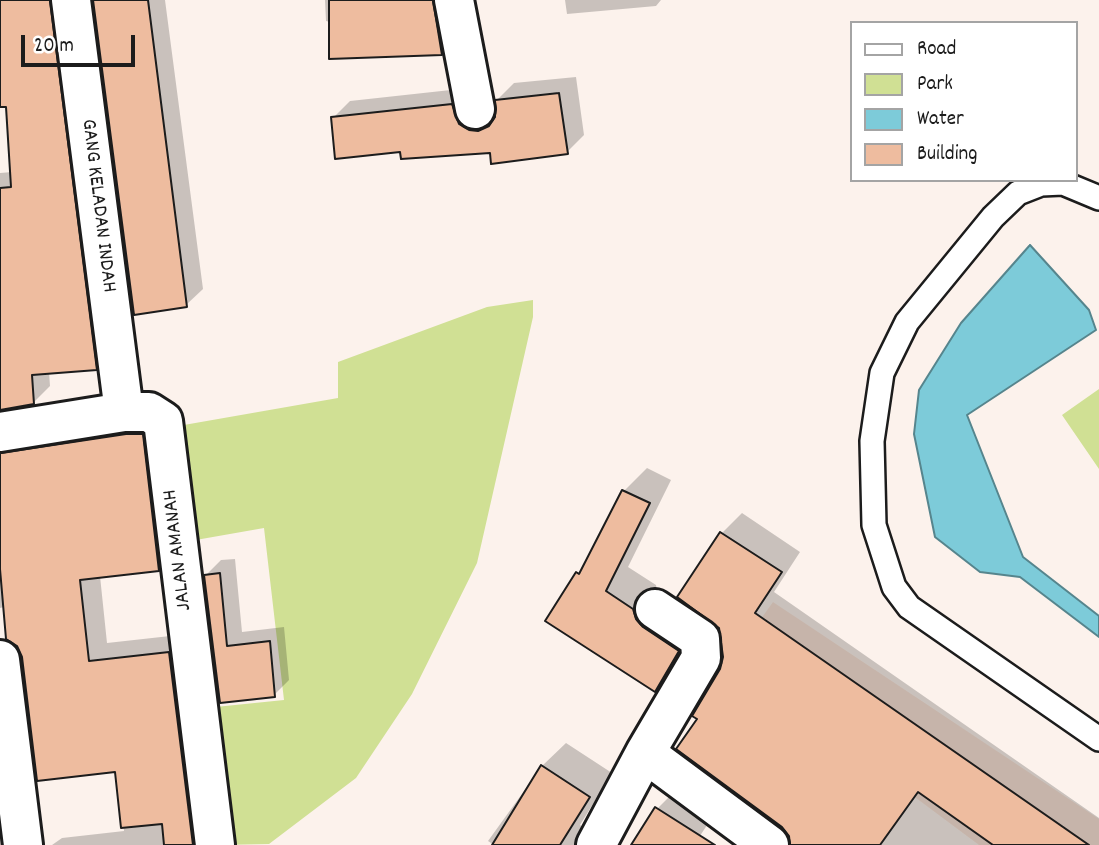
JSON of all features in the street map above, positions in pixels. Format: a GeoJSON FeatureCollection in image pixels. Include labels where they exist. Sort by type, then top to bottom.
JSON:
{"type":"FeatureCollection","features":[{"type":"Feature","properties":{"kind":"street","name":"GANG KELADAN INDAH"},"geometry":{"type":"LineString","coordinates":[[71,0],[124,412]]}},
{"type":"Feature","properties":{"kind":"street"},"geometry":{"type":"LineString","coordinates":[[454,0],[475,109]]}},
{"type":"Feature","properties":{"kind":"street","name":"JALAN AMANAH"},"geometry":{"type":"LineString","coordinates":[[0,432],[124,412],[149,412],[163,421],[215,845]]}},
{"type":"Feature","properties":{"kind":"street"},"geometry":{"type":"LineString","coordinates":[[596,845],[645,753],[701,658],[700,639],[655,609]]}},
{"type":"Feature","properties":{"kind":"street"},"geometry":{"type":"LineString","coordinates":[[0,660],[23,845]]}},
{"type":"Feature","properties":{"kind":"street"},"geometry":{"type":"LineString","coordinates":[[645,753],[769,845]]}},
{"type":"Feature","properties":{"kind":"lane"},"geometry":{"type":"LineString","coordinates":[[1099,198],[1063,183],[1041,184],[1018,193],[993,217],[907,322],[882,373],[872,440],[874,525],[894,587],[909,607],[1099,739]]}},
{"type":"Feature","properties":{"kind":"shaded area"},"geometry":{"type":"Polygon","coordinates":[[[773,602],[1099,819],[1099,845],[979,845],[731,660],[773,602]]]}},
{"type":"Feature","properties":{"kind":"green space"},"geometry":{"type":"Polygon","coordinates":[[[533,300],[533,317],[477,563],[412,694],[356,778],[269,844],[219,845],[196,709],[284,700],[264,528],[173,544],[161,429],[338,398],[338,362],[487,307],[533,300]]]}},
{"type":"Feature","properties":{"kind":"green space"},"geometry":{"type":"Polygon","coordinates":[[[1099,389],[1099,469],[1062,415],[1099,389]]]}},
{"type":"Feature","properties":{"kind":"water"},"geometry":{"type":"Polygon","coordinates":[[[1030,245],[1089,310],[1096,330],[967,415],[1023,557],[1099,616],[1099,637],[1020,577],[980,572],[935,537],[914,434],[919,390],[961,323],[1030,245]]]}},
{"type":"Feature","properties":{"kind":"building"},"geometry":{"type":"Polygon","coordinates":[[[0,0],[50,0],[97,370],[32,375],[34,404],[0,410],[0,188],[11,187],[6,107],[0,107],[0,0]]]}},
{"type":"Feature","properties":{"kind":"building"},"geometry":{"type":"Polygon","coordinates":[[[93,0],[148,0],[187,307],[134,315],[93,0]]]}},
{"type":"Feature","properties":{"kind":"building"},"geometry":{"type":"Polygon","coordinates":[[[329,0],[433,0],[442,55],[329,59],[329,0]]]}},
{"type":"Feature","properties":{"kind":"building"},"geometry":{"type":"Polygon","coordinates":[[[559,93],[568,154],[491,164],[490,153],[401,159],[400,152],[335,159],[331,117],[452,104],[459,124],[469,130],[478,131],[489,126],[495,117],[495,100],[559,93]]]}},
{"type":"Feature","properties":{"kind":"building"},"geometry":{"type":"Polygon","coordinates":[[[126,434],[143,434],[159,571],[80,580],[89,661],[169,652],[193,845],[164,845],[162,824],[121,828],[115,772],[37,781],[22,657],[17,646],[6,639],[0,569],[0,453],[126,434]]]}},
{"type":"Feature","properties":{"kind":"building"},"geometry":{"type":"Polygon","coordinates":[[[622,490],[650,503],[606,591],[633,609],[636,619],[643,627],[679,651],[655,692],[545,621],[576,572],[579,574],[622,490]]]}},
{"type":"Feature","properties":{"kind":"building"},"geometry":{"type":"Polygon","coordinates":[[[720,532],[782,572],[755,613],[1089,845],[993,845],[918,792],[880,845],[790,845],[789,836],[782,827],[676,749],[697,719],[692,716],[720,669],[723,657],[719,628],[677,597],[720,532]]]}},
{"type":"Feature","properties":{"kind":"building"},"geometry":{"type":"Polygon","coordinates":[[[220,573],[227,646],[270,641],[275,697],[220,703],[204,575],[220,573]]]}},
{"type":"Feature","properties":{"kind":"building"},"geometry":{"type":"Polygon","coordinates":[[[541,765],[590,797],[560,845],[492,845],[541,765]]]}},
{"type":"Feature","properties":{"kind":"building"},"geometry":{"type":"Polygon","coordinates":[[[655,807],[715,845],[631,845],[655,807]]]}}]}
